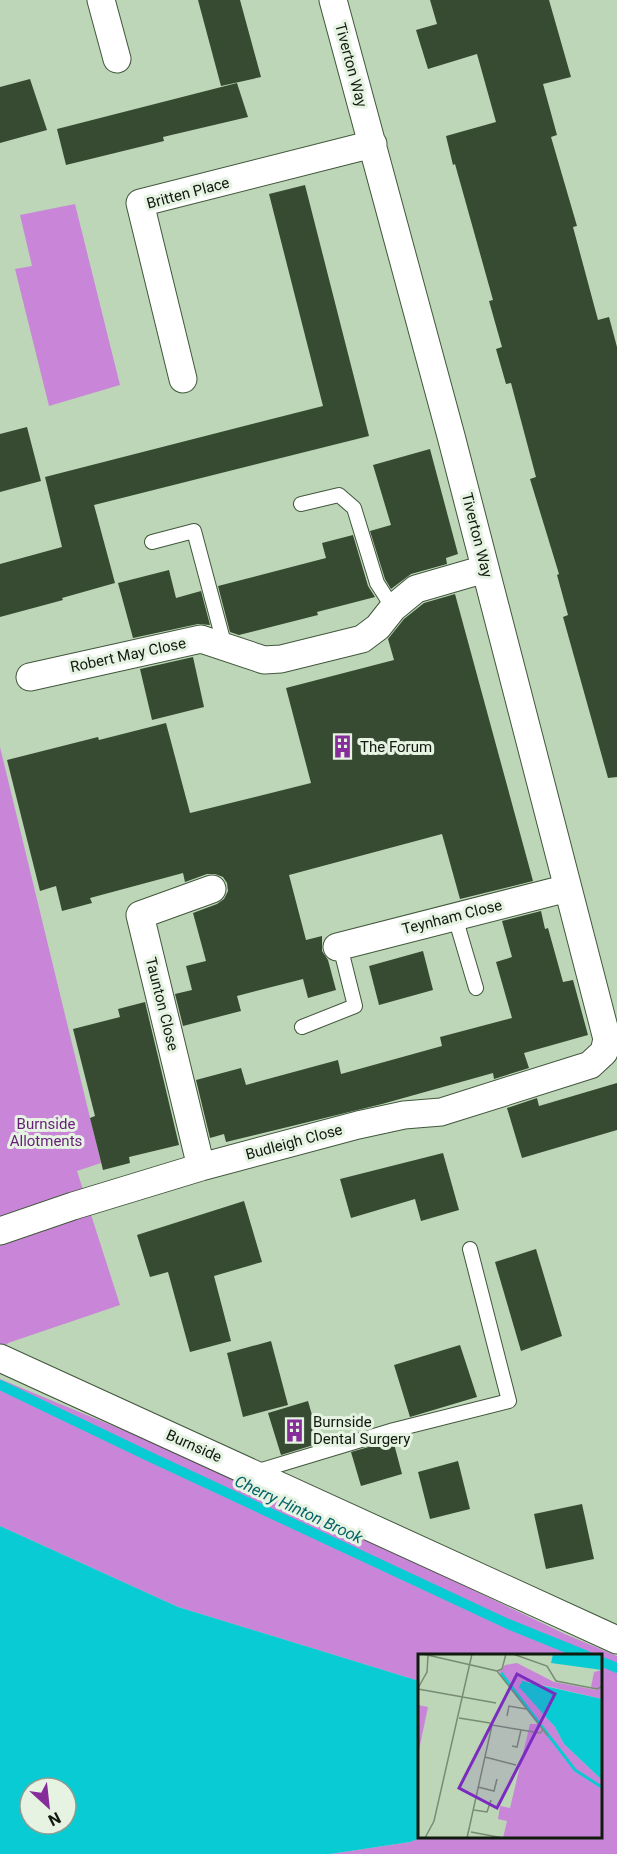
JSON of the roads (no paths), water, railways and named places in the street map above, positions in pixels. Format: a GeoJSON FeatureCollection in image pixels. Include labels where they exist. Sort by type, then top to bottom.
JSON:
{"type":"FeatureCollection","features":[{"type":"Feature","properties":{"kind":"street"},"geometry":{"type":"LineString","coordinates":[[101,0],[117,59]]}},
{"type":"Feature","properties":{"kind":"street","name":"Tiverton Way"},"geometry":{"type":"LineString","coordinates":[[333,0],[608,1038],[604,1052],[590,1065]]}},
{"type":"Feature","properties":{"kind":"street","name":"Britten Place"},"geometry":{"type":"LineString","coordinates":[[183,379],[140,203],[373,144]]}},
{"type":"Feature","properties":{"kind":"street","name":"Robert May Close"},"geometry":{"type":"LineString","coordinates":[[30,678],[201,639],[264,660],[281,659],[362,639],[378,627],[393,608],[416,589],[485,569]]}},
{"type":"Feature","properties":{"kind":"street","name":"Teynham Close"},"geometry":{"type":"LineString","coordinates":[[338,946],[568,888]]}},
{"type":"Feature","properties":{"kind":"street","name":"Taunton Close"},"geometry":{"type":"LineString","coordinates":[[201,1167],[140,915],[212,889]]}},
{"type":"Feature","properties":{"kind":"street","name":"Budleigh Close"},"geometry":{"type":"LineString","coordinates":[[0,1231],[201,1167],[358,1125],[404,1115],[441,1112],[590,1065]]}},
{"type":"Feature","properties":{"kind":"street","name":"Burnside"},"geometry":{"type":"LineString","coordinates":[[0,1359],[617,1640]]}},
{"type":"Feature","properties":{"kind":"lane"},"geometry":{"type":"LineString","coordinates":[[301,504],[339,495],[354,508],[377,583],[393,608]]}},
{"type":"Feature","properties":{"kind":"lane"},"geometry":{"type":"LineString","coordinates":[[152,542],[194,531],[225,647]]}},
{"type":"Feature","properties":{"kind":"lane"},"geometry":{"type":"LineString","coordinates":[[454,916],[476,988]]}},
{"type":"Feature","properties":{"kind":"lane"},"geometry":{"type":"LineString","coordinates":[[302,1027],[355,1006],[338,946]]}},
{"type":"Feature","properties":{"kind":"lane"},"geometry":{"type":"LineString","coordinates":[[253,1473],[394,1430],[509,1401],[470,1249]]}},
{"type":"Feature","properties":{"kind":"water"},"geometry":{"type":"Polygon","coordinates":[[[0,1526],[178,1607],[418,1681],[418,1839],[330,1854],[0,1854],[0,1526]]]}},
{"type":"Feature","properties":{"kind":"waterway","name":"Cherry Hinton Brook"},"geometry":{"type":"LineString","coordinates":[[0,1385],[508,1624],[582,1654]]}},
{"type":"Feature","properties":{"kind":"waterway","name":"Cherry Hinton Brook"},"geometry":{"type":"LineString","coordinates":[[602,1662],[617,1668]]}},
{"type":"Feature","properties":{"kind":"place","name":"The Forum"},"geometry":{"type":"Point","coordinates":[342,747]}},
{"type":"Feature","properties":{"kind":"place","name":"Burnside Dental Surgery"},"geometry":{"type":"Point","coordinates":[295,1431]}},
{"type":"Feature","properties":{"kind":"park label","name":"Burnside Allotments"},"geometry":{"type":"Point","coordinates":[46,1132]}}]}
